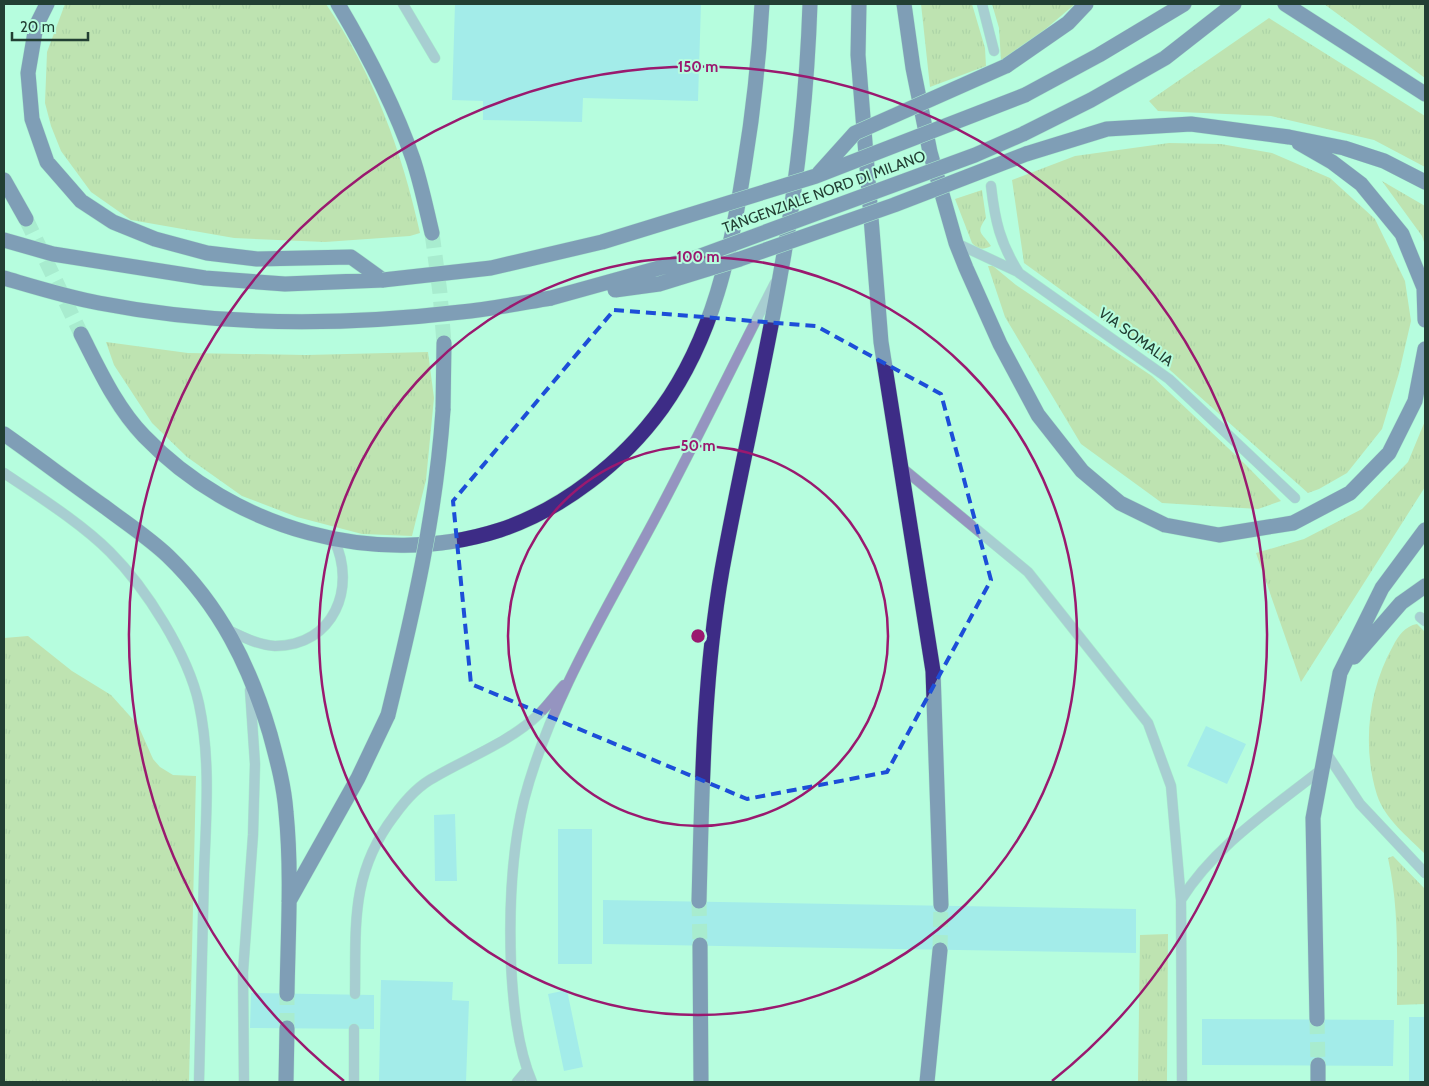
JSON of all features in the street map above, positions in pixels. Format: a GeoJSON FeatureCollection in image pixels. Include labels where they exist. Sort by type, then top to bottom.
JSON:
{"type":"FeatureCollection","features":[{"type":"Feature","properties":{"kind":"highway"},"geometry":{"type":"LineString","coordinates":[[47,4],[36,26],[28,73],[32,119],[47,162],[80,201],[113,222],[155,239],[208,253],[257,259],[351,257],[383,280]]}},
{"type":"Feature","properties":{"kind":"highway"},"geometry":{"type":"LineString","coordinates":[[338,4],[361,42],[390,101],[413,160],[432,233]]}},
{"type":"Feature","properties":{"kind":"highway"},"geometry":{"type":"LineString","coordinates":[[81,334],[111,392],[142,435],[177,466],[214,493],[255,514],[292,528],[334,540],[364,544],[415,544],[456,540],[500,530],[550,508],[594,478],[630,444],[662,408],[688,364],[707,322],[722,283],[736,222],[751,127],[762,4]]}},
{"type":"Feature","properties":{"kind":"highway"},"geometry":{"type":"LineString","coordinates":[[700,901],[703,767],[710,660],[722,571],[782,271],[795,183],[808,59],[810,4]]}},
{"type":"Feature","properties":{"kind":"highway"},"geometry":{"type":"LineString","coordinates":[[859,4],[858,55],[881,342],[933,671],[941,905]]}},
{"type":"Feature","properties":{"kind":"highway"},"geometry":{"type":"LineString","coordinates":[[904,4],[913,68],[928,142],[956,243],[1000,344],[1038,415],[1082,472],[1120,503],[1165,524],[1219,534],[1293,522],[1350,493],[1389,453],[1415,402],[1425,349]]}},
{"type":"Feature","properties":{"kind":"highway"},"geometry":{"type":"LineString","coordinates":[[816,176],[855,133],[1006,66],[1068,23],[1086,4]]}},
{"type":"Feature","properties":{"kind":"highway","name":"TANGENZIALE NORD DI MILANO"},"geometry":{"type":"LineString","coordinates":[[4,240],[53,254],[205,278],[285,284],[383,280],[491,268],[592,244],[816,176],[1025,95],[1099,55],[1184,4]]}},
{"type":"Feature","properties":{"kind":"highway","name":"TANGENZIALE NORD DI MILANO"},"geometry":{"type":"LineString","coordinates":[[4,278],[98,303],[183,315],[277,321],[356,320],[461,312],[551,298],[696,258],[938,168],[1023,134],[1091,100],[1165,58],[1234,4]]}},
{"type":"Feature","properties":{"kind":"highway"},"geometry":{"type":"LineString","coordinates":[[1285,4],[1425,94]]}},
{"type":"Feature","properties":{"kind":"highway"},"geometry":{"type":"LineString","coordinates":[[551,298],[659,284],[894,205],[1026,154],[1107,129],[1191,124],[1290,137],[1344,148],[1384,161],[1425,182]]}},
{"type":"Feature","properties":{"kind":"highway"},"geometry":{"type":"LineString","coordinates":[[1290,137],[1332,162],[1361,184],[1402,234],[1424,288],[1425,320]]}},
{"type":"Feature","properties":{"kind":"highway"},"geometry":{"type":"LineString","coordinates":[[4,180],[26,219]]}},
{"type":"Feature","properties":{"kind":"highway"},"geometry":{"type":"LineString","coordinates":[[288,902],[358,778],[388,714],[412,615],[439,473],[443,410],[444,344]]}},
{"type":"Feature","properties":{"kind":"highway"},"geometry":{"type":"LineString","coordinates":[[4,434],[67,478],[167,554],[191,580],[228,630],[250,674],[281,772],[286,812],[288,902],[287,994]]}},
{"type":"Feature","properties":{"kind":"highway"},"geometry":{"type":"LineString","coordinates":[[1317,1019],[1313,818],[1340,673],[1382,588],[1425,530]]}},
{"type":"Feature","properties":{"kind":"highway"},"geometry":{"type":"LineString","coordinates":[[1340,673],[1401,604],[1425,586]]}},
{"type":"Feature","properties":{"kind":"highway"},"geometry":{"type":"LineString","coordinates":[[700,946],[701,1082]]}},
{"type":"Feature","properties":{"kind":"highway"},"geometry":{"type":"LineString","coordinates":[[927,1082],[940,950]]}},
{"type":"Feature","properties":{"kind":"highway"},"geometry":{"type":"LineString","coordinates":[[286,1082],[287,1028]]}},
{"type":"Feature","properties":{"kind":"highway"},"geometry":{"type":"LineString","coordinates":[[1318,1065],[1318,1082]]}},
{"type":"Feature","properties":{"kind":"lane"},"geometry":{"type":"LineString","coordinates":[[403,4],[435,58]]}},
{"type":"Feature","properties":{"kind":"lane"},"geometry":{"type":"LineString","coordinates":[[982,4],[994,51]]}},
{"type":"Feature","properties":{"kind":"lane","name":"VIA SOMALIA"},"geometry":{"type":"LineString","coordinates":[[991,186],[996,222],[1005,250],[1019,273],[1169,379],[1295,498]]}},
{"type":"Feature","properties":{"kind":"lane"},"geometry":{"type":"LineString","coordinates":[[956,243],[1019,273]]}},
{"type":"Feature","properties":{"kind":"lane"},"geometry":{"type":"LineString","coordinates":[[532,1082],[527,1070],[513,997],[510,937],[514,858],[524,801],[543,742],[570,678],[708,419],[782,271]]}},
{"type":"Feature","properties":{"kind":"lane"},"geometry":{"type":"LineString","coordinates":[[900,467],[1028,572],[1148,723],[1171,786],[1181,900],[1182,1082]]}},
{"type":"Feature","properties":{"kind":"lane"},"geometry":{"type":"LineString","coordinates":[[4,473],[48,503],[109,551],[131,576],[153,606],[181,657],[199,703],[207,773],[199,1082]]}},
{"type":"Feature","properties":{"kind":"lane"},"geometry":{"type":"LineString","coordinates":[[228,630],[253,641],[276,646],[300,641],[317,634],[328,623],[335,612],[343,584],[344,571],[341,554],[334,540]]}},
{"type":"Feature","properties":{"kind":"lane"},"geometry":{"type":"LineString","coordinates":[[244,1082],[244,972],[253,835],[255,764],[250,674]]}},
{"type":"Feature","properties":{"kind":"lane"},"geometry":{"type":"LineString","coordinates":[[355,994],[358,898],[366,865],[378,838],[403,805],[432,778],[513,734],[539,714],[570,678]]}},
{"type":"Feature","properties":{"kind":"lane"},"geometry":{"type":"LineString","coordinates":[[1325,751],[1360,804],[1425,873]]}},
{"type":"Feature","properties":{"kind":"lane"},"geometry":{"type":"LineString","coordinates":[[1181,900],[1194,880],[1228,846],[1322,769]]}},
{"type":"Feature","properties":{"kind":"lane"},"geometry":{"type":"LineString","coordinates":[[354,1029],[354,1082]]}},
{"type":"Feature","properties":{"kind":"lane"},"geometry":{"type":"LineString","coordinates":[[517,1082],[527,1070]]}},
{"type":"Feature","properties":{"kind":"highlighted area"},"geometry":{"type":"Polygon","coordinates":[[[614,310],[816,326],[941,394],[991,580],[887,772],[747,799],[471,684],[453,501],[614,310]]]}},
{"type":"Feature","properties":{"kind":"green space"},"geometry":{"type":"Polygon","coordinates":[[[65,4],[326,4],[358,57],[384,114],[404,172],[420,233],[410,236],[325,242],[234,238],[131,220],[91,192],[61,151],[51,126],[45,103],[47,52],[65,4]]]}},
{"type":"Feature","properties":{"kind":"green space"},"geometry":{"type":"Polygon","coordinates":[[[921,4],[972,4],[985,48],[986,66],[930,87],[921,4]]]}},
{"type":"Feature","properties":{"kind":"green space"},"geometry":{"type":"Polygon","coordinates":[[[992,4],[1075,4],[1041,33],[1001,61],[999,28],[992,4]]]}},
{"type":"Feature","properties":{"kind":"green space"},"geometry":{"type":"Polygon","coordinates":[[[1324,4],[1425,4],[1425,78],[1324,4]]]}},
{"type":"Feature","properties":{"kind":"green space"},"geometry":{"type":"Polygon","coordinates":[[[1269,18],[1425,116],[1425,167],[1374,140],[1271,116],[1158,111],[1149,101],[1269,18]]]}},
{"type":"Feature","properties":{"kind":"green space"},"geometry":{"type":"Polygon","coordinates":[[[1169,143],[1221,144],[1272,153],[1330,178],[1375,219],[1405,281],[1411,321],[1399,373],[1382,429],[1347,473],[1319,489],[1308,493],[1162,363],[1024,263],[1012,180],[1075,156],[1169,143]]]}},
{"type":"Feature","properties":{"kind":"green space"},"geometry":{"type":"Polygon","coordinates":[[[1382,181],[1425,206],[1425,245],[1422,236],[1382,181]]]}},
{"type":"Feature","properties":{"kind":"green space"},"geometry":{"type":"Polygon","coordinates":[[[982,190],[986,218],[980,230],[991,246],[983,249],[976,247],[972,243],[955,199],[982,190]]]}},
{"type":"Feature","properties":{"kind":"green space"},"geometry":{"type":"Polygon","coordinates":[[[988,266],[993,266],[1016,285],[1152,376],[1281,501],[1258,509],[1162,503],[1081,444],[1005,317],[988,266]]]}},
{"type":"Feature","properties":{"kind":"green space"},"geometry":{"type":"Polygon","coordinates":[[[106,342],[188,353],[306,355],[428,352],[434,398],[426,480],[412,536],[362,534],[297,517],[242,496],[187,457],[152,423],[114,365],[106,342]]]}},
{"type":"Feature","properties":{"kind":"green space"},"geometry":{"type":"Polygon","coordinates":[[[1425,421],[1425,487],[1301,682],[1256,553],[1304,539],[1362,509],[1408,462],[1425,421]]]}},
{"type":"Feature","properties":{"kind":"green space"},"geometry":{"type":"Polygon","coordinates":[[[1417,624],[1425,632],[1425,854],[1391,820],[1381,804],[1372,777],[1369,738],[1373,700],[1385,663],[1400,635],[1405,629],[1417,624]]]}},
{"type":"Feature","properties":{"kind":"green space"},"geometry":{"type":"Polygon","coordinates":[[[28,636],[72,671],[111,695],[138,725],[153,759],[160,767],[173,775],[196,776],[189,1082],[4,1082],[4,638],[28,636]]]}},
{"type":"Feature","properties":{"kind":"green space"},"geometry":{"type":"Polygon","coordinates":[[[1393,856],[1425,889],[1425,1004],[1397,1005],[1396,913],[1388,858],[1393,856]]]}},
{"type":"Feature","properties":{"kind":"green space"},"geometry":{"type":"Polygon","coordinates":[[[1168,934],[1167,1082],[1138,1082],[1140,935],[1168,934]]]}},
{"type":"Feature","properties":{"kind":"building"},"geometry":{"type":"Polygon","coordinates":[[[455,4],[701,4],[698,101],[583,98],[582,122],[483,120],[483,101],[452,100],[455,4]]]}},
{"type":"Feature","properties":{"kind":"building"},"geometry":{"type":"Polygon","coordinates":[[[1206,726],[1246,744],[1227,784],[1187,766],[1206,726]]]}},
{"type":"Feature","properties":{"kind":"building"},"geometry":{"type":"Polygon","coordinates":[[[455,814],[457,881],[435,881],[434,815],[455,814]]]}},
{"type":"Feature","properties":{"kind":"building"},"geometry":{"type":"Polygon","coordinates":[[[558,829],[592,829],[592,964],[558,964],[558,829]]]}},
{"type":"Feature","properties":{"kind":"building"},"geometry":{"type":"Polygon","coordinates":[[[603,900],[1136,909],[1136,953],[603,944],[603,900]]]}},
{"type":"Feature","properties":{"kind":"building"},"geometry":{"type":"Polygon","coordinates":[[[381,980],[453,982],[452,1000],[469,1001],[466,1082],[379,1082],[381,980]]]}},
{"type":"Feature","properties":{"kind":"building"},"geometry":{"type":"Polygon","coordinates":[[[567,990],[583,1067],[564,1071],[548,994],[567,990]]]}},
{"type":"Feature","properties":{"kind":"building"},"geometry":{"type":"Polygon","coordinates":[[[251,993],[374,995],[374,1029],[250,1028],[251,993]]]}},
{"type":"Feature","properties":{"kind":"building"},"geometry":{"type":"Polygon","coordinates":[[[1409,1017],[1425,1017],[1425,1082],[1409,1082],[1409,1017]]]}},
{"type":"Feature","properties":{"kind":"building"},"geometry":{"type":"Polygon","coordinates":[[[1202,1019],[1394,1020],[1393,1066],[1202,1065],[1202,1019]]]}},
{"type":"Feature","properties":{"kind":"tunnel"},"geometry":{"type":"LineString","coordinates":[[26,219],[81,334]]}},
{"type":"Feature","properties":{"kind":"tunnel"},"geometry":{"type":"LineString","coordinates":[[432,233],[444,343]]}},
{"type":"Feature","properties":{"kind":"tunnel"},"geometry":{"type":"LineString","coordinates":[[699,901],[700,945]]}},
{"type":"Feature","properties":{"kind":"tunnel"},"geometry":{"type":"LineString","coordinates":[[940,950],[941,905]]}},
{"type":"Feature","properties":{"kind":"tunnel"},"geometry":{"type":"LineString","coordinates":[[287,994],[287,1028]]}},
{"type":"Feature","properties":{"kind":"tunnel"},"geometry":{"type":"LineString","coordinates":[[1317,1019],[1318,1065]]}}]}
